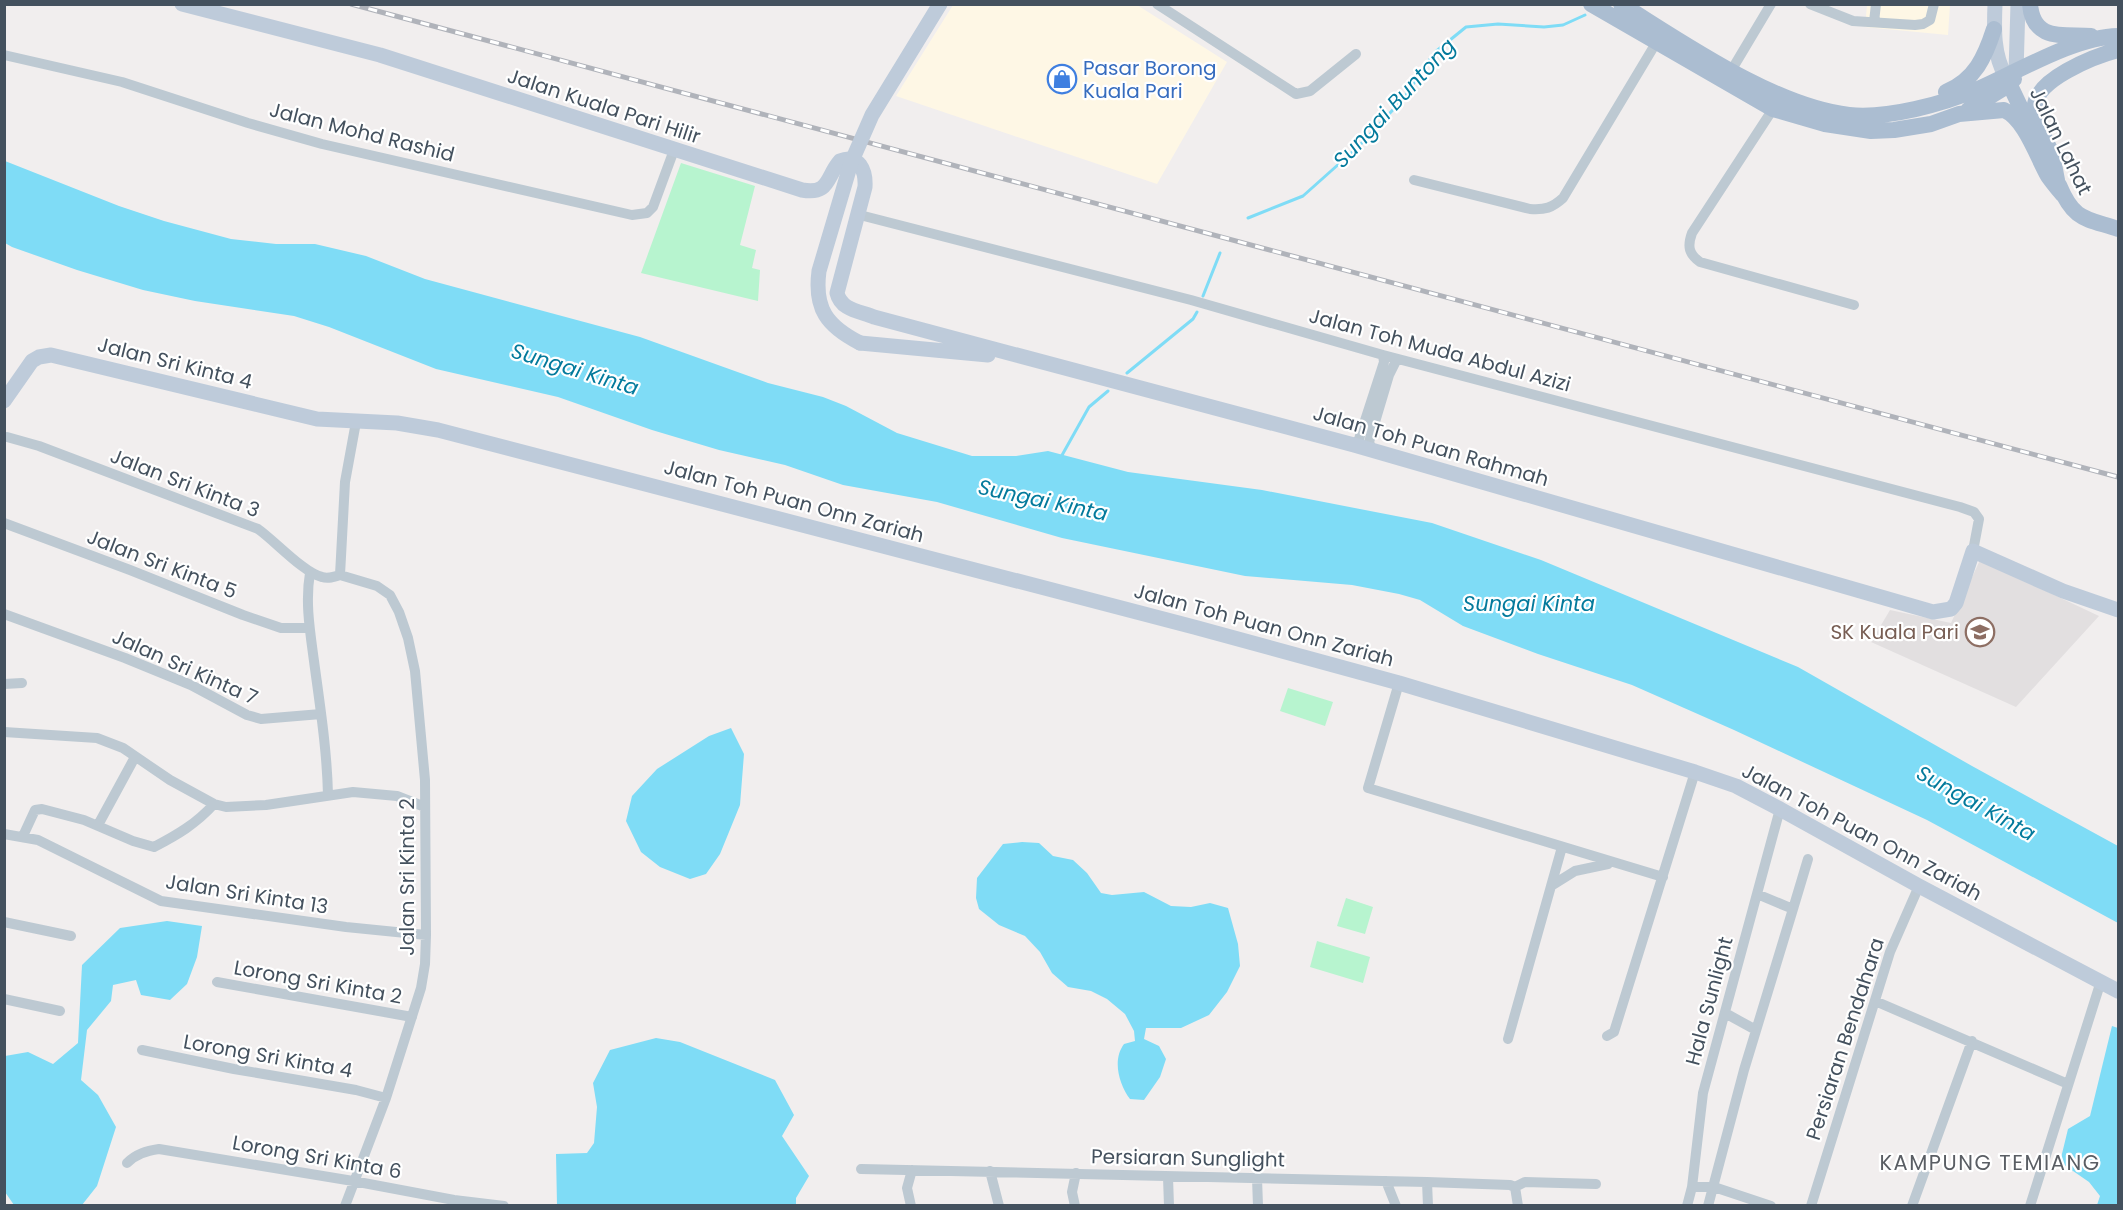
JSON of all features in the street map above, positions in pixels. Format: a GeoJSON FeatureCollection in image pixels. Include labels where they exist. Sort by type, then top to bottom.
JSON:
{"type":"FeatureCollection","features":[{"type":"Feature","properties":{"kind":"main road"},"geometry":{"type":"LineString","coordinates":[[1591,4],[1656,44],[1773,110],[1824,124],[1871,131],[1911,128],[1959,114],[1998,109],[2010,112],[2019,122],[2049,178],[2060,188]]}},
{"type":"Feature","properties":{"kind":"main road","name":"Jalan Lahat"},"geometry":{"type":"LineString","coordinates":[[1621,4],[1731,71],[1787,98],[1848,115],[1869,116],[1950,100],[2010,78],[2067,49],[2115,38]]}},
{"type":"Feature","properties":{"kind":"main road"},"geometry":{"type":"LineString","coordinates":[[2030,4],[2034,22],[2046,33],[2115,38]]}},
{"type":"Feature","properties":{"kind":"main road"},"geometry":{"type":"LineString","coordinates":[[1913,109],[1970,78],[1986,53],[1994,29]]}},
{"type":"Feature","properties":{"kind":"main road"},"geometry":{"type":"LineString","coordinates":[[2060,188],[2052,155],[2036,117],[2035,104],[2038,94],[2115,38]]}},
{"type":"Feature","properties":{"kind":"main road"},"geometry":{"type":"LineString","coordinates":[[1959,114],[2010,78]]}},
{"type":"Feature","properties":{"kind":"main road","name":"Jalan Lahat"},"geometry":{"type":"LineString","coordinates":[[2010,78],[2069,206],[2077,215],[2118,229]]}},
{"type":"Feature","properties":{"kind":"street","name":"Jalan Kuala Pari Hilir"},"geometry":{"type":"LineString","coordinates":[[182,4],[381,56],[811,192],[820,190],[826,184],[840,161],[852,159],[862,165],[866,175],[865,187],[838,283],[839,301]]}},
{"type":"Feature","properties":{"kind":"street"},"geometry":{"type":"LineString","coordinates":[[940,4],[872,115],[851,164],[819,271],[817,285],[821,308],[836,327],[866,344],[1026,358]]}},
{"type":"Feature","properties":{"kind":"street"},"geometry":{"type":"LineString","coordinates":[[1157,4],[1296,93],[1310,91],[1356,54]]}},
{"type":"Feature","properties":{"kind":"street"},"geometry":{"type":"LineString","coordinates":[[1731,71],[1771,4]]}},
{"type":"Feature","properties":{"kind":"street"},"geometry":{"type":"LineString","coordinates":[[1810,4],[1864,23],[1923,24],[1930,20],[1935,4]]}},
{"type":"Feature","properties":{"kind":"street"},"geometry":{"type":"LineString","coordinates":[[1874,22],[1876,4]]}},
{"type":"Feature","properties":{"kind":"street"},"geometry":{"type":"LineString","coordinates":[[1995,4],[1994,29],[1998,61],[2010,78]]}},
{"type":"Feature","properties":{"kind":"street"},"geometry":{"type":"LineString","coordinates":[[1994,29],[2002,36],[2009,34],[2013,4]]}},
{"type":"Feature","properties":{"kind":"street"},"geometry":{"type":"LineString","coordinates":[[2010,78],[2018,4]]}},
{"type":"Feature","properties":{"kind":"street"},"geometry":{"type":"LineString","coordinates":[[1414,180],[1530,209],[1544,210],[1554,206],[1563,198],[1656,44]]}},
{"type":"Feature","properties":{"kind":"street","name":"Jalan Mohd Rashid"},"geometry":{"type":"LineString","coordinates":[[4,55],[122,82],[248,123],[322,144],[632,215],[647,213],[653,207],[674,150]]}},
{"type":"Feature","properties":{"kind":"street"},"geometry":{"type":"LineString","coordinates":[[1773,110],[1692,233],[1688,243],[1689,251],[1700,262],[1854,305]]}},
{"type":"Feature","properties":{"kind":"street","name":"Jalan Toh Muda Abdul Azizi"},"geometry":{"type":"LineString","coordinates":[[856,214],[1191,300],[1397,359],[1960,507],[1974,512],[1979,519],[1973,551]]}},
{"type":"Feature","properties":{"kind":"street","name":"Jalan Toh Puan Rahmah"},"geometry":{"type":"LineString","coordinates":[[839,301],[844,306],[884,319],[1372,450],[1933,612],[1951,609],[1956,603],[1973,551]]}},
{"type":"Feature","properties":{"kind":"street"},"geometry":{"type":"LineString","coordinates":[[866,344],[884,319]]}},
{"type":"Feature","properties":{"kind":"street","name":"Jalan Sri Kinta 4"},"geometry":{"type":"LineString","coordinates":[[4,400],[32,361],[51,355],[277,411],[318,419],[356,422]]}},
{"type":"Feature","properties":{"kind":"street"},"geometry":{"type":"LineString","coordinates":[[1372,450],[1369,442],[1385,374],[1383,355]]}},
{"type":"Feature","properties":{"kind":"street"},"geometry":{"type":"LineString","coordinates":[[1354,445],[1359,439],[1385,374],[1397,359]]}},
{"type":"Feature","properties":{"kind":"street"},"geometry":{"type":"LineString","coordinates":[[328,795],[328,769],[309,628],[307,592],[310,573],[329,578],[340,575],[345,482],[356,422]]}},
{"type":"Feature","properties":{"kind":"street","name":"Jalan Toh Puan Onn Zariah"},"geometry":{"type":"LineString","coordinates":[[356,422],[397,423],[438,430],[1194,627],[1399,683],[1695,772],[1736,786],[2118,991]]}},
{"type":"Feature","properties":{"kind":"street","name":"Jalan Sri Kinta 3"},"geometry":{"type":"LineString","coordinates":[[7,437],[39,446],[258,529],[274,540],[310,573]]}},
{"type":"Feature","properties":{"kind":"street","name":"Jalan Sri Kinta 5"},"geometry":{"type":"LineString","coordinates":[[4,523],[243,615],[281,628],[309,628]]}},
{"type":"Feature","properties":{"kind":"street"},"geometry":{"type":"LineString","coordinates":[[1973,551],[2063,591],[2118,610]]}},
{"type":"Feature","properties":{"kind":"street","name":"Jalan Sri Kinta 2"},"geometry":{"type":"LineString","coordinates":[[340,575],[377,586],[390,595],[399,612],[408,638],[415,671],[423,743],[425,807],[426,935],[421,988],[386,1098],[345,1206]]}},
{"type":"Feature","properties":{"kind":"street","name":"Jalan Sri Kinta 7"},"geometry":{"type":"LineString","coordinates":[[4,614],[125,658],[191,685],[247,715],[261,719],[321,714]]}},
{"type":"Feature","properties":{"kind":"street"},"geometry":{"type":"LineString","coordinates":[[4,684],[22,682]]}},
{"type":"Feature","properties":{"kind":"street"},"geometry":{"type":"LineString","coordinates":[[1399,683],[1368,788],[1663,877]]}},
{"type":"Feature","properties":{"kind":"street"},"geometry":{"type":"LineString","coordinates":[[4,732],[98,738],[123,748],[170,780],[214,804],[226,807],[266,805],[353,792],[397,796],[425,807]]}},
{"type":"Feature","properties":{"kind":"street"},"geometry":{"type":"LineString","coordinates":[[98,825],[135,757]]}},
{"type":"Feature","properties":{"kind":"street"},"geometry":{"type":"LineString","coordinates":[[1607,1036],[1614,1032],[1695,772]]}},
{"type":"Feature","properties":{"kind":"street"},"geometry":{"type":"LineString","coordinates":[[23,836],[35,810],[42,809],[63,813],[154,847],[200,820],[214,804]]}},
{"type":"Feature","properties":{"kind":"street","name":"Hala Sunlight"},"geometry":{"type":"LineString","coordinates":[[1687,1206],[1692,1187],[1703,1094],[1780,809]]}},
{"type":"Feature","properties":{"kind":"street","name":"Jalan Sri Kinta 13"},"geometry":{"type":"LineString","coordinates":[[4,834],[38,840],[161,901],[346,927],[426,935]]}},
{"type":"Feature","properties":{"kind":"street"},"geometry":{"type":"LineString","coordinates":[[1508,1039],[1562,847]]}},
{"type":"Feature","properties":{"kind":"street"},"geometry":{"type":"LineString","coordinates":[[1708,1206],[1756,1030],[1808,860]]}},
{"type":"Feature","properties":{"kind":"street"},"geometry":{"type":"LineString","coordinates":[[1551,886],[1575,871],[1599,864],[1615,863]]}},
{"type":"Feature","properties":{"kind":"street","name":"Persiaran Bendahara"},"geometry":{"type":"LineString","coordinates":[[1810,1206],[1890,952],[1919,886]]}},
{"type":"Feature","properties":{"kind":"street"},"geometry":{"type":"LineString","coordinates":[[1757,894],[1793,909]]}},
{"type":"Feature","properties":{"kind":"street"},"geometry":{"type":"LineString","coordinates":[[4,922],[71,936]]}},
{"type":"Feature","properties":{"kind":"street"},"geometry":{"type":"LineString","coordinates":[[2030,1206],[2101,981]]}},
{"type":"Feature","properties":{"kind":"street","name":"Lorong Sri Kinta 2"},"geometry":{"type":"LineString","coordinates":[[217,982],[412,1017]]}},
{"type":"Feature","properties":{"kind":"street"},"geometry":{"type":"LineString","coordinates":[[4,999],[60,1011]]}},
{"type":"Feature","properties":{"kind":"street"},"geometry":{"type":"LineString","coordinates":[[1875,1001],[2068,1084]]}},
{"type":"Feature","properties":{"kind":"street"},"geometry":{"type":"LineString","coordinates":[[1725,1013],[1756,1030]]}},
{"type":"Feature","properties":{"kind":"street"},"geometry":{"type":"LineString","coordinates":[[1912,1206],[1972,1041]]}},
{"type":"Feature","properties":{"kind":"street","name":"Lorong Sri Kinta 4"},"geometry":{"type":"LineString","coordinates":[[142,1050],[234,1070],[356,1090],[386,1098]]}},
{"type":"Feature","properties":{"kind":"street","name":"Lorong Sri Kinta 6"},"geometry":{"type":"LineString","coordinates":[[127,1163],[132,1157],[159,1149],[454,1200],[504,1206]]}},
{"type":"Feature","properties":{"kind":"street","name":"Persiaran Sunglight"},"geometry":{"type":"LineString","coordinates":[[861,1169],[1427,1182],[1515,1187],[1525,1182],[1596,1184]]}},
{"type":"Feature","properties":{"kind":"street"},"geometry":{"type":"LineString","coordinates":[[911,1206],[907,1188],[912,1170]]}},
{"type":"Feature","properties":{"kind":"street"},"geometry":{"type":"LineString","coordinates":[[990,1171],[999,1206]]}},
{"type":"Feature","properties":{"kind":"street"},"geometry":{"type":"LineString","coordinates":[[1075,1206],[1072,1192],[1076,1173]]}},
{"type":"Feature","properties":{"kind":"street"},"geometry":{"type":"LineString","coordinates":[[1168,1177],[1169,1206]]}},
{"type":"Feature","properties":{"kind":"street"},"geometry":{"type":"LineString","coordinates":[[1257,1178],[1258,1206]]}},
{"type":"Feature","properties":{"kind":"street"},"geometry":{"type":"LineString","coordinates":[[1386,1181],[1396,1206]]}},
{"type":"Feature","properties":{"kind":"street"},"geometry":{"type":"LineString","coordinates":[[1427,1182],[1428,1206]]}},
{"type":"Feature","properties":{"kind":"street"},"geometry":{"type":"LineString","coordinates":[[1692,1187],[1714,1186],[1771,1206]]}},
{"type":"Feature","properties":{"kind":"street"},"geometry":{"type":"LineString","coordinates":[[1515,1187],[1518,1206]]}},
{"type":"Feature","properties":{"kind":"shaded area","name":"Pasar Borong Kuala Pari"},"geometry":{"type":"Polygon","coordinates":[[[953,5],[1137,5],[1227,62],[1157,184],[896,96],[953,5]]]}},
{"type":"Feature","properties":{"kind":"shaded area"},"geometry":{"type":"Polygon","coordinates":[[[1867,5],[1950,5],[1948,35],[1865,27],[1867,5]]]}},
{"type":"Feature","properties":{"kind":"shaded area","name":"SK Kuala Pari"},"geometry":{"type":"Polygon","coordinates":[[[1980,560],[2099,616],[2016,707],[1871,642],[1890,610],[1951,623],[1980,560]]]}},
{"type":"Feature","properties":{"kind":"green space"},"geometry":{"type":"Polygon","coordinates":[[[681,163],[755,186],[740,245],[756,250],[752,268],[760,270],[758,301],[641,273],[681,163]]]}},
{"type":"Feature","properties":{"kind":"green space"},"geometry":{"type":"Polygon","coordinates":[[[1288,688],[1333,702],[1325,726],[1280,711],[1288,688]]]}},
{"type":"Feature","properties":{"kind":"green space"},"geometry":{"type":"Polygon","coordinates":[[[1346,898],[1373,907],[1365,934],[1337,926],[1346,898]]]}},
{"type":"Feature","properties":{"kind":"green space"},"geometry":{"type":"Polygon","coordinates":[[[1317,941],[1370,957],[1363,983],[1310,967],[1317,941]]]}},
{"type":"Feature","properties":{"kind":"water","name":"Sungai Kinta"},"geometry":{"type":"Polygon","coordinates":[[[5,161],[119,206],[164,221],[231,239],[276,244],[315,244],[366,256],[425,279],[640,337],[768,383],[823,397],[846,406],[897,433],[972,456],[1016,456],[1048,451],[1128,472],[1262,490],[1432,523],[1541,560],[1798,667],[2118,846],[2118,923],[1927,820],[1734,730],[1632,685],[1463,626],[1420,600],[1352,585],[1245,576],[1062,538],[937,502],[843,485],[785,465],[719,450],[652,430],[558,397],[436,369],[329,327],[294,316],[195,301],[143,290],[12,247],[5,243],[5,161]]]}},
{"type":"Feature","properties":{"kind":"water"},"geometry":{"type":"Polygon","coordinates":[[[731,728],[744,754],[740,805],[720,854],[706,874],[690,879],[660,867],[641,852],[626,821],[632,796],[657,769],[709,736],[731,728]]]}},
{"type":"Feature","properties":{"kind":"water"},"geometry":{"type":"Polygon","coordinates":[[[1039,843],[1053,856],[1073,860],[1087,873],[1101,893],[1112,895],[1144,892],[1171,906],[1191,907],[1210,903],[1228,908],[1238,944],[1240,966],[1227,992],[1209,1015],[1181,1028],[1146,1028],[1144,1039],[1159,1046],[1166,1059],[1160,1077],[1144,1100],[1130,1099],[1118,1072],[1120,1050],[1124,1044],[1135,1041],[1134,1031],[1125,1014],[1107,999],[1091,991],[1068,987],[1052,973],[1040,952],[1025,936],[999,925],[979,909],[976,898],[977,878],[1003,844],[1039,843]]]}},
{"type":"Feature","properties":{"kind":"water"},"geometry":{"type":"Polygon","coordinates":[[[167,921],[202,926],[197,957],[187,984],[170,1000],[141,995],[136,980],[113,985],[111,1001],[87,1030],[81,1080],[98,1095],[116,1127],[97,1186],[82,1205],[14,1205],[5,1192],[5,1056],[28,1052],[53,1064],[78,1043],[82,965],[120,928],[167,921]]]}},
{"type":"Feature","properties":{"kind":"water"},"geometry":{"type":"Polygon","coordinates":[[[2112,1026],[2118,1028],[2118,1205],[2097,1205],[2100,1196],[2089,1182],[2060,1162],[2068,1129],[2090,1116],[2112,1026]]]}},
{"type":"Feature","properties":{"kind":"water"},"geometry":{"type":"Polygon","coordinates":[[[656,1038],[680,1042],[775,1080],[794,1115],[782,1136],[809,1176],[796,1198],[796,1205],[557,1205],[556,1154],[587,1153],[594,1143],[597,1107],[593,1083],[610,1050],[656,1038]]]}},
{"type":"Feature","properties":{"kind":"waterway","name":"Sungai Buntong"},"geometry":{"type":"LineString","coordinates":[[1248,218],[1303,196],[1359,146],[1404,98],[1434,53],[1466,27],[1498,24],[1544,27],[1563,25],[1585,15]]}},
{"type":"Feature","properties":{"kind":"waterway","name":"Sungai Buntong"},"geometry":{"type":"LineString","coordinates":[[1203,296],[1220,253]]}},
{"type":"Feature","properties":{"kind":"waterway","name":"Sungai Buntong"},"geometry":{"type":"LineString","coordinates":[[1127,373],[1193,319],[1197,312]]}},
{"type":"Feature","properties":{"kind":"waterway","name":"Sungai Buntong"},"geometry":{"type":"LineString","coordinates":[[1061,457],[1089,407],[1108,391]]}},
{"type":"Feature","properties":{"kind":"railway"},"geometry":{"type":"LineString","coordinates":[[351,4],[2118,477]]}},
{"type":"Feature","properties":{"kind":"place","name":"Pasar Borong Kuala Pari"},"geometry":{"type":"Point","coordinates":[1062,79]}},
{"type":"Feature","properties":{"kind":"place","name":"SK Kuala Pari"},"geometry":{"type":"Point","coordinates":[1980,632]}},
{"type":"Feature","properties":{"kind":"district","name":"KAMPUNG TEMIANG"},"geometry":{"type":"Point","coordinates":[1990,1162]}}]}
